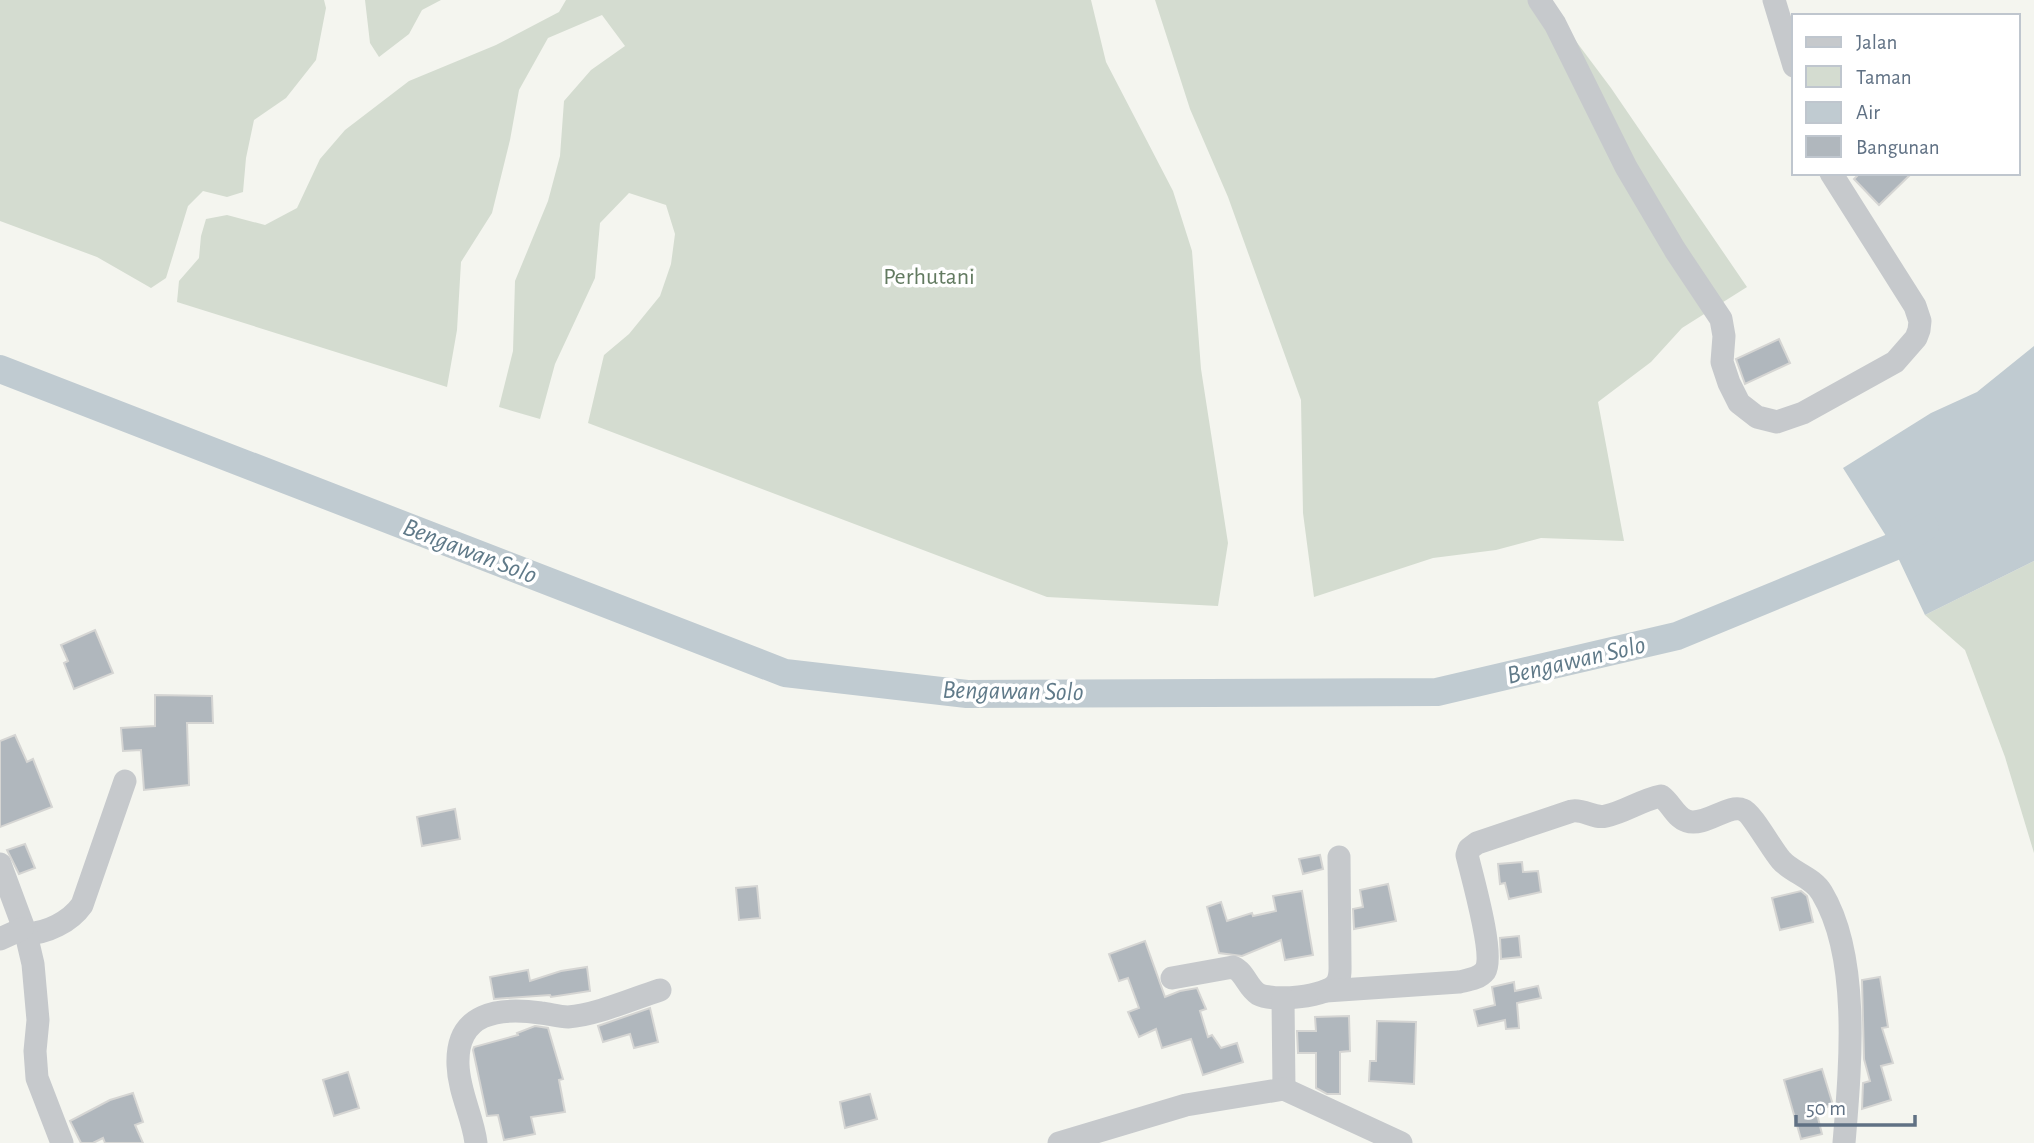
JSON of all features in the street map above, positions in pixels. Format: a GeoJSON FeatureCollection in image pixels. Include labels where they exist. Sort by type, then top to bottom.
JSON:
{"type":"FeatureCollection","features":[{"type":"Feature","properties":{"kind":"street"},"geometry":{"type":"LineString","coordinates":[[1539,0],[1555,24],[1626,167],[1675,250],[1721,319],[1724,336],[1722,362],[1729,383],[1739,403],[1757,417],[1777,422],[1803,413],[1895,362],[1916,338],[1919,330],[1920,321],[1915,306],[1831,175]]}},
{"type":"Feature","properties":{"kind":"street"},"geometry":{"type":"LineString","coordinates":[[1774,0],[1792,59]]}},
{"type":"Feature","properties":{"kind":"street"},"geometry":{"type":"LineString","coordinates":[[0,939],[24,932],[36,933],[65,922],[82,905],[125,781]]}},
{"type":"Feature","properties":{"kind":"street"},"geometry":{"type":"LineString","coordinates":[[1172,978],[1233,967],[1239,970],[1252,990],[1262,996],[1283,999],[1326,991],[1459,982],[1475,978],[1485,971],[1488,958],[1486,935],[1467,855],[1469,849],[1477,843],[1572,811],[1582,810],[1597,818],[1661,796],[1679,816],[1688,821],[1696,822],[1735,808],[1751,816],[1783,863],[1821,890],[1842,943],[1848,974],[1849,1076],[1844,1143]]}},
{"type":"Feature","properties":{"kind":"street"},"geometry":{"type":"LineString","coordinates":[[1326,991],[1339,980],[1339,857]]}},
{"type":"Feature","properties":{"kind":"street"},"geometry":{"type":"LineString","coordinates":[[0,864],[33,964],[37,1078],[62,1143]]}},
{"type":"Feature","properties":{"kind":"street"},"geometry":{"type":"LineString","coordinates":[[477,1143],[464,1102],[458,1067],[461,1041],[475,1020],[504,1010],[566,1017],[580,1015],[660,990]]}},
{"type":"Feature","properties":{"kind":"street"},"geometry":{"type":"LineString","coordinates":[[1283,999],[1284,1089]]}},
{"type":"Feature","properties":{"kind":"street"},"geometry":{"type":"LineString","coordinates":[[1059,1143],[1186,1105],[1284,1089],[1401,1143]]}},
{"type":"Feature","properties":{"kind":"green space"},"geometry":{"type":"Polygon","coordinates":[[[0,0],[324,0],[326,8],[316,60],[286,98],[254,120],[246,158],[243,192],[227,197],[203,191],[188,206],[166,278],[151,288],[97,257],[0,221],[0,0]]]}},
{"type":"Feature","properties":{"kind":"green space"},"geometry":{"type":"Polygon","coordinates":[[[365,0],[441,0],[422,10],[409,34],[379,57],[370,43],[365,0]]]}},
{"type":"Feature","properties":{"kind":"green space","name":"Perhutani"},"geometry":{"type":"Polygon","coordinates":[[[566,0],[1091,0],[1106,62],[1173,191],[1192,251],[1201,369],[1228,543],[1218,606],[1047,597],[588,423],[604,355],[629,334],[660,296],[671,264],[675,234],[666,205],[629,193],[600,223],[595,278],[555,364],[540,419],[499,407],[513,351],[515,281],[548,201],[560,156],[564,101],[591,70],[625,46],[602,15],[548,38],[519,90],[492,213],[461,262],[457,330],[447,387],[177,302],[179,281],[199,258],[206,219],[227,215],[265,225],[297,208],[320,159],[345,130],[409,81],[496,45],[559,12],[566,0]]]}},
{"type":"Feature","properties":{"kind":"green space"},"geometry":{"type":"Polygon","coordinates":[[[1155,0],[1545,0],[1611,88],[1747,287],[1682,328],[1651,362],[1598,402],[1624,541],[1541,538],[1496,550],[1433,558],[1314,597],[1303,513],[1301,400],[1228,197],[1190,109],[1155,0]]]}},
{"type":"Feature","properties":{"kind":"green space"},"geometry":{"type":"Polygon","coordinates":[[[2034,561],[2034,853],[2005,757],[1965,650],[1925,615],[2034,561]]]}},
{"type":"Feature","properties":{"kind":"water"},"geometry":{"type":"Polygon","coordinates":[[[2034,346],[2034,561],[1925,615],[1893,547],[1843,468],[1931,413],[1977,392],[2034,346]]]}},
{"type":"Feature","properties":{"kind":"building"},"geometry":{"type":"Polygon","coordinates":[[[1858,175],[1910,175],[1879,205],[1854,179],[1858,175]]]}},
{"type":"Feature","properties":{"kind":"building"},"geometry":{"type":"Polygon","coordinates":[[[1779,339],[1790,363],[1745,384],[1736,359],[1779,339]]]}},
{"type":"Feature","properties":{"kind":"building"},"geometry":{"type":"Polygon","coordinates":[[[95,630],[113,673],[74,689],[64,663],[68,661],[61,645],[95,630]]]}},
{"type":"Feature","properties":{"kind":"building"},"geometry":{"type":"Polygon","coordinates":[[[155,695],[212,696],[213,723],[187,723],[189,785],[144,790],[141,750],[123,751],[121,728],[155,726],[155,695]]]}},
{"type":"Feature","properties":{"kind":"building"},"geometry":{"type":"Polygon","coordinates":[[[15,735],[27,762],[33,759],[52,807],[0,827],[0,741],[15,735]]]}},
{"type":"Feature","properties":{"kind":"building"},"geometry":{"type":"Polygon","coordinates":[[[455,809],[460,839],[422,846],[417,817],[455,809]]]}},
{"type":"Feature","properties":{"kind":"building"},"geometry":{"type":"Polygon","coordinates":[[[25,844],[35,868],[19,874],[7,850],[25,844]]]}},
{"type":"Feature","properties":{"kind":"building"},"geometry":{"type":"Polygon","coordinates":[[[1320,855],[1323,869],[1303,874],[1299,859],[1320,855]]]}},
{"type":"Feature","properties":{"kind":"building"},"geometry":{"type":"Polygon","coordinates":[[[1522,862],[1523,872],[1538,871],[1541,892],[1509,899],[1505,883],[1500,884],[1498,864],[1522,862]]]}},
{"type":"Feature","properties":{"kind":"building"},"geometry":{"type":"Polygon","coordinates":[[[1388,884],[1396,921],[1354,929],[1353,909],[1363,907],[1360,890],[1388,884]]]}},
{"type":"Feature","properties":{"kind":"building"},"geometry":{"type":"Polygon","coordinates":[[[757,886],[760,918],[739,920],[736,888],[757,886]]]}},
{"type":"Feature","properties":{"kind":"building"},"geometry":{"type":"Polygon","coordinates":[[[1302,891],[1313,955],[1285,960],[1281,940],[1242,956],[1219,953],[1207,907],[1221,902],[1227,921],[1252,913],[1253,916],[1276,911],[1273,896],[1302,891]]]}},
{"type":"Feature","properties":{"kind":"building"},"geometry":{"type":"Polygon","coordinates":[[[1801,891],[1807,896],[1813,922],[1780,930],[1772,898],[1801,891]]]}},
{"type":"Feature","properties":{"kind":"building"},"geometry":{"type":"Polygon","coordinates":[[[1519,936],[1521,957],[1501,959],[1500,938],[1519,936]]]}},
{"type":"Feature","properties":{"kind":"building"},"geometry":{"type":"Polygon","coordinates":[[[1145,941],[1165,997],[1197,988],[1206,1009],[1200,1011],[1208,1037],[1212,1035],[1221,1048],[1237,1043],[1243,1062],[1203,1075],[1191,1039],[1162,1048],[1156,1029],[1139,1037],[1128,1012],[1139,1008],[1128,978],[1119,981],[1109,954],[1145,941]]]}},
{"type":"Feature","properties":{"kind":"building"},"geometry":{"type":"Polygon","coordinates":[[[587,967],[590,991],[551,997],[494,999],[490,977],[528,970],[530,981],[561,971],[587,967]]]}},
{"type":"Feature","properties":{"kind":"building"},"geometry":{"type":"Polygon","coordinates":[[[1880,977],[1888,1027],[1882,1028],[1893,1063],[1881,1066],[1891,1100],[1862,1109],[1863,1083],[1870,1081],[1864,1059],[1862,980],[1880,977]]]}},
{"type":"Feature","properties":{"kind":"building"},"geometry":{"type":"Polygon","coordinates":[[[1514,982],[1515,991],[1538,986],[1541,998],[1517,1003],[1519,1028],[1506,1029],[1505,1020],[1478,1026],[1474,1010],[1495,1005],[1492,987],[1514,982]]]}},
{"type":"Feature","properties":{"kind":"building"},"geometry":{"type":"Polygon","coordinates":[[[650,1008],[658,1042],[634,1048],[630,1034],[603,1042],[598,1026],[650,1008]]]}},
{"type":"Feature","properties":{"kind":"building"},"geometry":{"type":"Polygon","coordinates":[[[1349,1016],[1350,1051],[1340,1052],[1340,1094],[1327,1094],[1316,1088],[1316,1053],[1298,1053],[1297,1031],[1316,1031],[1315,1017],[1349,1016]]]}},
{"type":"Feature","properties":{"kind":"building"},"geometry":{"type":"Polygon","coordinates":[[[1377,1021],[1416,1022],[1414,1084],[1369,1081],[1370,1061],[1376,1061],[1377,1021]]]}},
{"type":"Feature","properties":{"kind":"building"},"geometry":{"type":"Polygon","coordinates":[[[535,1026],[548,1028],[563,1079],[559,1080],[565,1112],[531,1117],[535,1134],[504,1140],[498,1115],[487,1116],[473,1050],[474,1047],[518,1035],[517,1033],[535,1026]]]}},
{"type":"Feature","properties":{"kind":"building"},"geometry":{"type":"Polygon","coordinates":[[[1822,1069],[1833,1105],[1816,1110],[1822,1134],[1801,1139],[1784,1080],[1822,1069]]]}},
{"type":"Feature","properties":{"kind":"building"},"geometry":{"type":"Polygon","coordinates":[[[348,1072],[359,1108],[334,1116],[323,1080],[348,1072]]]}},
{"type":"Feature","properties":{"kind":"building"},"geometry":{"type":"Polygon","coordinates":[[[133,1093],[143,1122],[135,1125],[143,1143],[105,1143],[103,1138],[93,1143],[81,1143],[70,1121],[110,1100],[133,1093]]]}},
{"type":"Feature","properties":{"kind":"building"},"geometry":{"type":"Polygon","coordinates":[[[870,1094],[877,1119],[845,1128],[840,1102],[870,1094]]]}},
{"type":"Feature","properties":{"kind":"waterway","name":"Bengawan Solo"},"geometry":{"type":"LineString","coordinates":[[0,369],[785,673],[967,694],[1437,692],[1677,636],[1893,547],[1925,527]]}}]}
